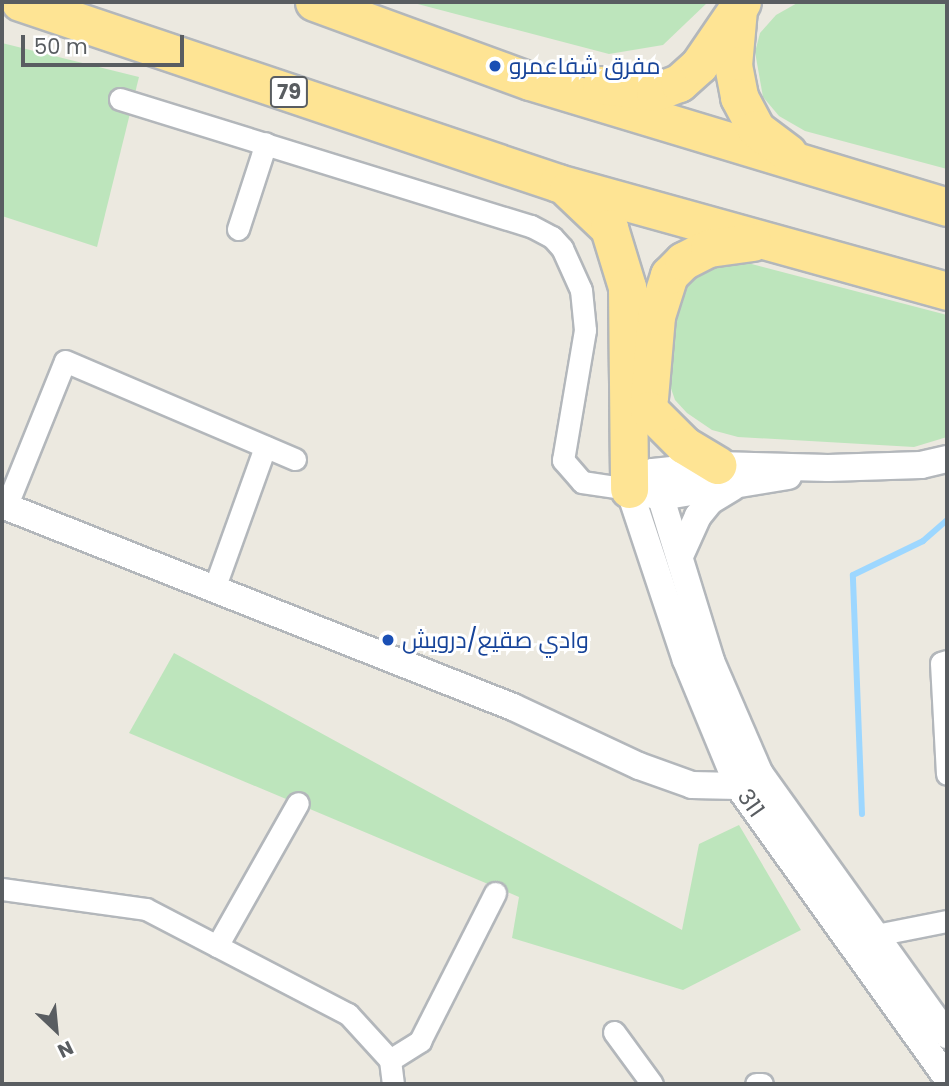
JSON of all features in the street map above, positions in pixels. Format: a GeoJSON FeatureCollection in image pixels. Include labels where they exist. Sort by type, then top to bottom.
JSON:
{"type":"FeatureCollection","features":[{"type":"Feature","properties":{"kind":"highway","name":"79"},"geometry":{"type":"LineString","coordinates":[[20,2],[558,183],[947,291]]}},
{"type":"Feature","properties":{"kind":"highway"},"geometry":{"type":"LineString","coordinates":[[314,2],[530,81],[863,184],[947,207]]}},
{"type":"Feature","properties":{"kind":"highway"},"geometry":{"type":"LineString","coordinates":[[530,81],[656,92],[679,83],[699,65],[740,5]]}},
{"type":"Feature","properties":{"kind":"highway"},"geometry":{"type":"LineString","coordinates":[[740,5],[735,81],[756,129],[795,157],[863,184]]}},
{"type":"Feature","properties":{"kind":"highway"},"geometry":{"type":"LineString","coordinates":[[558,183],[584,201],[609,228],[622,264],[631,384],[648,486]]}},
{"type":"Feature","properties":{"kind":"highway"},"geometry":{"type":"LineString","coordinates":[[648,486],[649,410],[656,316],[669,275],[683,261],[709,248],[768,241]]}},
{"type":"Feature","properties":{"kind":"highway"},"geometry":{"type":"LineString","coordinates":[[649,410],[684,445],[727,475]]}},
{"type":"Feature","properties":{"kind":"street"},"geometry":{"type":"LineString","coordinates":[[120,99],[531,226],[552,237],[562,248],[581,290],[585,330],[563,460],[582,482],[648,486],[727,475],[921,465],[947,460]]}},
{"type":"Feature","properties":{"kind":"street"},"geometry":{"type":"LineString","coordinates":[[238,229],[266,143]]}},
{"type":"Feature","properties":{"kind":"street"},"geometry":{"type":"LineString","coordinates":[[295,459],[65,360],[4,506],[215,586],[513,708],[639,766],[692,785],[749,780]]}},
{"type":"Feature","properties":{"kind":"street"},"geometry":{"type":"LineString","coordinates":[[215,586],[265,447]]}},
{"type":"Feature","properties":{"kind":"street"},"geometry":{"type":"LineString","coordinates":[[680,556],[698,516],[723,491],[727,475]]}},
{"type":"Feature","properties":{"kind":"street","name":"311"},"geometry":{"type":"LineString","coordinates":[[648,486],[680,556],[749,780]]}},
{"type":"Feature","properties":{"kind":"street","name":"311"},"geometry":{"type":"LineString","coordinates":[[648,486],[686,660],[749,780],[866,943],[947,1078]]}},
{"type":"Feature","properties":{"kind":"street"},"geometry":{"type":"LineString","coordinates":[[947,661],[941,663],[947,774]]}},
{"type":"Feature","properties":{"kind":"street"},"geometry":{"type":"LineString","coordinates":[[218,946],[298,803]]}},
{"type":"Feature","properties":{"kind":"street"},"geometry":{"type":"LineString","coordinates":[[2,889],[146,909],[348,1014],[390,1060],[393,1084]]}},
{"type":"Feature","properties":{"kind":"street"},"geometry":{"type":"LineString","coordinates":[[390,1060],[420,1041],[495,893]]}},
{"type":"Feature","properties":{"kind":"street"},"geometry":{"type":"LineString","coordinates":[[866,943],[947,921]]}},
{"type":"Feature","properties":{"kind":"street","name":"311"},"geometry":{"type":"LineString","coordinates":[[866,943],[947,1035]]}},
{"type":"Feature","properties":{"kind":"street"},"geometry":{"type":"LineString","coordinates":[[614,1032],[652,1084]]}},
{"type":"Feature","properties":{"kind":"street"},"geometry":{"type":"LineString","coordinates":[[757,1084],[762,1084]]}},
{"type":"Feature","properties":{"kind":"green space"},"geometry":{"type":"Polygon","coordinates":[[[410,2],[708,2],[663,45],[609,54],[410,2]]]}},
{"type":"Feature","properties":{"kind":"green space"},"geometry":{"type":"Polygon","coordinates":[[[799,2],[947,3],[947,169],[805,131],[779,116],[763,97],[755,52],[760,33],[776,15],[799,2]]]}},
{"type":"Feature","properties":{"kind":"green space"},"geometry":{"type":"Polygon","coordinates":[[[2,43],[139,77],[97,247],[2,216],[2,43]]]}},
{"type":"Feature","properties":{"kind":"green space"},"geometry":{"type":"Polygon","coordinates":[[[740,261],[947,315],[947,437],[914,447],[738,437],[712,430],[687,413],[675,400],[667,377],[669,308],[692,269],[740,261]]]}},
{"type":"Feature","properties":{"kind":"green space"},"geometry":{"type":"Polygon","coordinates":[[[174,653],[682,930],[699,844],[739,825],[801,930],[683,990],[512,938],[519,897],[129,733],[174,653]]]}},
{"type":"Feature","properties":{"kind":"waterway"},"geometry":{"type":"LineString","coordinates":[[862,814],[853,575],[923,541],[947,520]]}},
{"type":"Feature","properties":{"kind":"place","name":"مفرق شفاعمرو"},"geometry":{"type":"Point","coordinates":[495,66]}},
{"type":"Feature","properties":{"kind":"place","name":"وادي صقيع/درويش"},"geometry":{"type":"Point","coordinates":[388,640]}}]}
